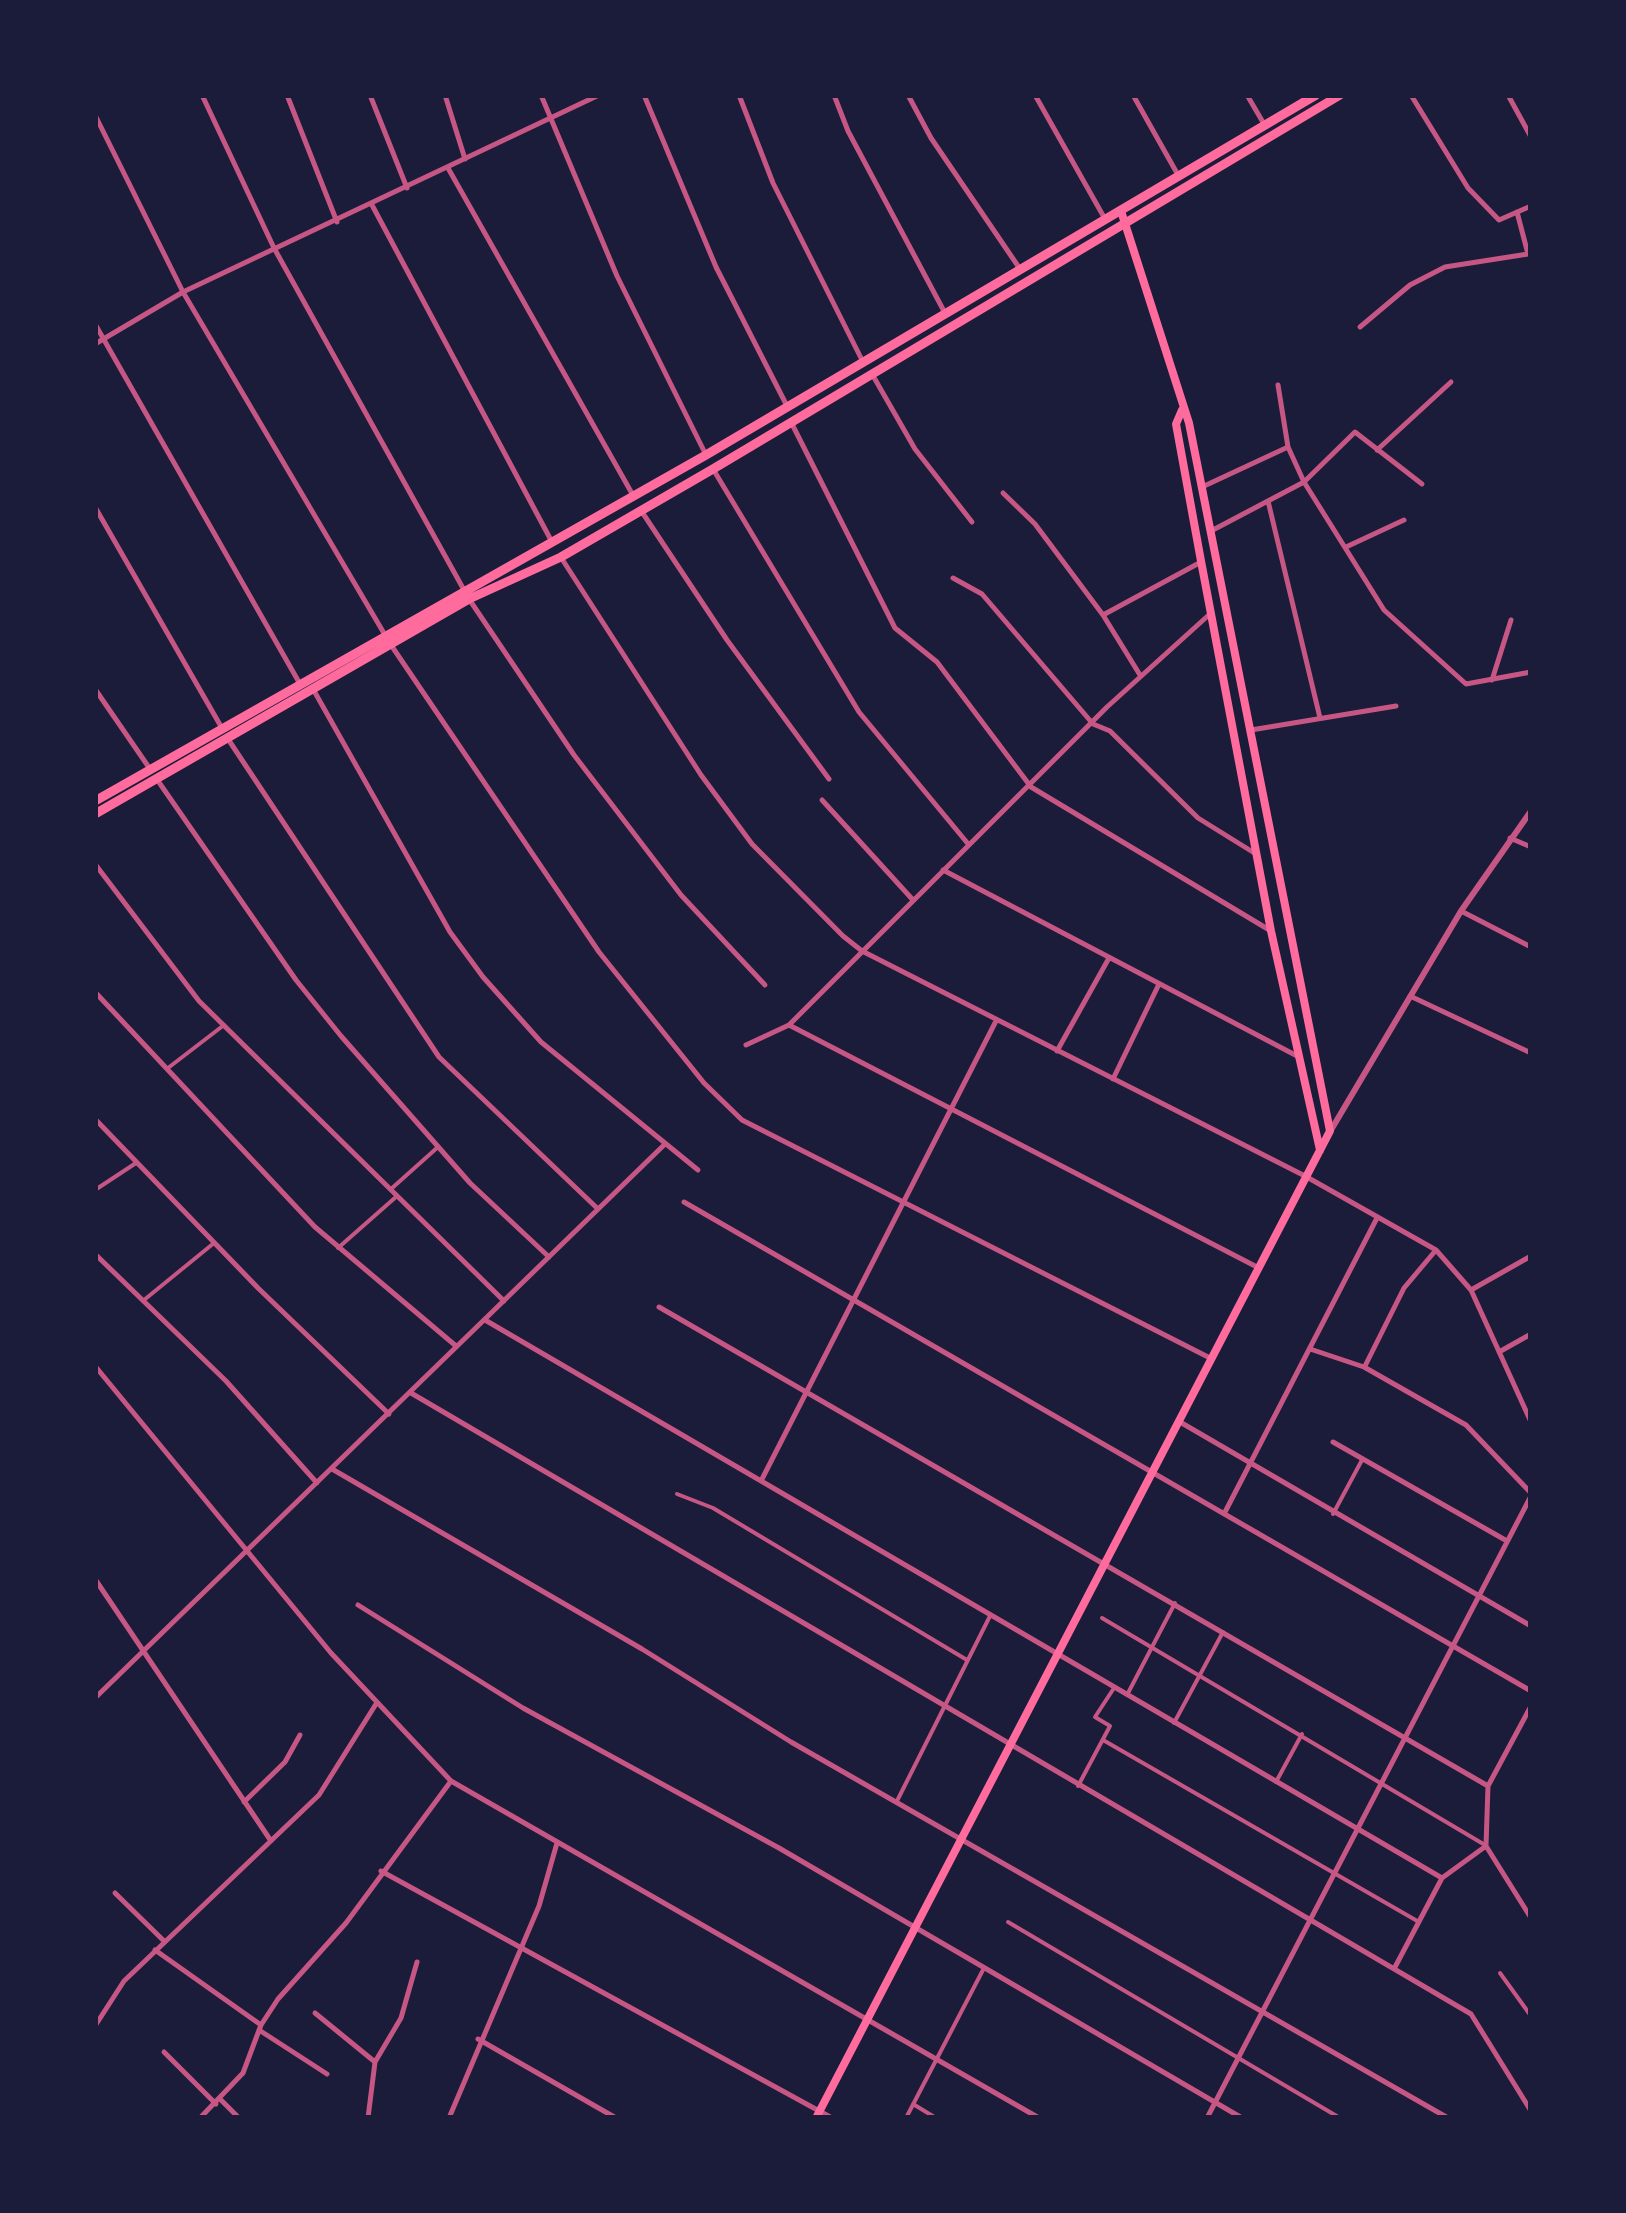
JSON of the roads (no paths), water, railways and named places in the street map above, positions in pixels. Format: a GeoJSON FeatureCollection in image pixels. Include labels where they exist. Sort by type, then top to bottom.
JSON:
{"type":"FeatureCollection","features":[{"type":"Feature","properties":{"kind":"main road"},"geometry":{"type":"LineString","coordinates":[[95,801],[313,689],[388,640],[1022,272],[1316,95]]}},
{"type":"Feature","properties":{"kind":"main road"},"geometry":{"type":"LineString","coordinates":[[467,594],[561,557],[1340,95]]}},
{"type":"Feature","properties":{"kind":"main road"},"geometry":{"type":"LineString","coordinates":[[818,2114],[1330,1131],[1247,730],[1189,423],[1182,410],[1166,342],[1120,212]]}},
{"type":"Feature","properties":{"kind":"main road"},"geometry":{"type":"LineString","coordinates":[[962,306],[969,316]]}},
{"type":"Feature","properties":{"kind":"main road"},"geometry":{"type":"LineString","coordinates":[[1182,410],[1176,424],[1211,613],[1271,931],[1320,1150]]}},
{"type":"Feature","properties":{"kind":"main road"},"geometry":{"type":"LineString","coordinates":[[553,543],[561,557]]}},
{"type":"Feature","properties":{"kind":"main road"},"geometry":{"type":"LineString","coordinates":[[225,733],[300,684],[388,640]]}},
{"type":"Feature","properties":{"kind":"main road"},"geometry":{"type":"LineString","coordinates":[[95,814],[153,774]]}},
{"type":"Feature","properties":{"kind":"street"},"geometry":{"type":"LineString","coordinates":[[202,95],[274,248],[467,594],[574,755],[681,895],[766,985]]}},
{"type":"Feature","properties":{"kind":"street"},"geometry":{"type":"LineString","coordinates":[[287,95],[337,222]]}},
{"type":"Feature","properties":{"kind":"street"},"geometry":{"type":"LineString","coordinates":[[370,95],[407,188]]}},
{"type":"Feature","properties":{"kind":"street"},"geometry":{"type":"LineString","coordinates":[[446,95],[466,160]]}},
{"type":"Feature","properties":{"kind":"street"},"geometry":{"type":"LineString","coordinates":[[540,95],[617,276],[706,455]]}},
{"type":"Feature","properties":{"kind":"street"},"geometry":{"type":"LineString","coordinates":[[95,344],[183,292],[599,95]]}},
{"type":"Feature","properties":{"kind":"street"},"geometry":{"type":"LineString","coordinates":[[644,95],[716,267],[787,407]]}},
{"type":"Feature","properties":{"kind":"street"},"geometry":{"type":"LineString","coordinates":[[739,95],[773,183],[863,362]]}},
{"type":"Feature","properties":{"kind":"street"},"geometry":{"type":"LineString","coordinates":[[834,95],[848,131],[946,315]]}},
{"type":"Feature","properties":{"kind":"street"},"geometry":{"type":"LineString","coordinates":[[908,95],[931,138],[1022,272]]}},
{"type":"Feature","properties":{"kind":"street"},"geometry":{"type":"LineString","coordinates":[[1035,95],[1106,220]]}},
{"type":"Feature","properties":{"kind":"street"},"geometry":{"type":"LineString","coordinates":[[1134,95],[1179,176]]}},
{"type":"Feature","properties":{"kind":"street"},"geometry":{"type":"LineString","coordinates":[[1248,95],[1264,124]]}},
{"type":"Feature","properties":{"kind":"street"},"geometry":{"type":"LineString","coordinates":[[1412,95],[1468,188],[1499,220],[1531,206]]}},
{"type":"Feature","properties":{"kind":"street"},"geometry":{"type":"LineString","coordinates":[[1508,95],[1531,137]]}},
{"type":"Feature","properties":{"kind":"street"},"geometry":{"type":"LineString","coordinates":[[95,115],[183,292],[388,640],[599,952],[704,1083],[742,1120],[1210,1358]]}},
{"type":"Feature","properties":{"kind":"street"},"geometry":{"type":"LineString","coordinates":[[448,168],[634,496]]}},
{"type":"Feature","properties":{"kind":"street"},"geometry":{"type":"LineString","coordinates":[[372,205],[553,543]]}},
{"type":"Feature","properties":{"kind":"street"},"geometry":{"type":"LineString","coordinates":[[1360,327],[1410,285],[1445,267],[1528,254],[1517,212]]}},
{"type":"Feature","properties":{"kind":"street"},"geometry":{"type":"LineString","coordinates":[[95,324],[300,684]]}},
{"type":"Feature","properties":{"kind":"street"},"geometry":{"type":"LineString","coordinates":[[872,374],[915,449],[972,522]]}},
{"type":"Feature","properties":{"kind":"street"},"geometry":{"type":"LineString","coordinates":[[1376,450],[1451,382]]}},
{"type":"Feature","properties":{"kind":"street"},"geometry":{"type":"LineString","coordinates":[[1278,385],[1288,446],[1304,482],[1384,610],[1461,682],[1531,672]]}},
{"type":"Feature","properties":{"kind":"street"},"geometry":{"type":"LineString","coordinates":[[791,422],[896,628],[937,662],[1031,787],[1271,931]]}},
{"type":"Feature","properties":{"kind":"street"},"geometry":{"type":"LineString","coordinates":[[1210,532],[1304,482],[1355,432],[1422,484]]}},
{"type":"Feature","properties":{"kind":"street"},"geometry":{"type":"LineString","coordinates":[[1202,487],[1288,446]]}},
{"type":"Feature","properties":{"kind":"street"},"geometry":{"type":"LineString","coordinates":[[714,469],[860,712],[969,845]]}},
{"type":"Feature","properties":{"kind":"street"},"geometry":{"type":"LineString","coordinates":[[1003,494],[1035,524],[1102,614],[1140,675]]}},
{"type":"Feature","properties":{"kind":"street"},"geometry":{"type":"LineString","coordinates":[[1268,501],[1320,718]]}},
{"type":"Feature","properties":{"kind":"street"},"geometry":{"type":"LineString","coordinates":[[95,506],[225,733],[439,1057],[598,1209]]}},
{"type":"Feature","properties":{"kind":"street"},"geometry":{"type":"LineString","coordinates":[[641,509],[727,640],[829,779]]}},
{"type":"Feature","properties":{"kind":"street"},"geometry":{"type":"LineString","coordinates":[[1346,547],[1404,520]]}},
{"type":"Feature","properties":{"kind":"street"},"geometry":{"type":"LineString","coordinates":[[561,557],[702,775],[752,844],[862,951],[1305,1176],[1436,1250],[1471,1290],[1531,1422]]}},
{"type":"Feature","properties":{"kind":"street"},"geometry":{"type":"LineString","coordinates":[[1102,614],[1202,561]]}},
{"type":"Feature","properties":{"kind":"street"},"geometry":{"type":"LineString","coordinates":[[954,578],[982,594],[1093,724],[1110,731],[1198,818],[1256,854]]}},
{"type":"Feature","properties":{"kind":"street"},"geometry":{"type":"LineString","coordinates":[[746,1045],[790,1025],[1140,675],[1211,613]]}},
{"type":"Feature","properties":{"kind":"street"},"geometry":{"type":"LineString","coordinates":[[1492,680],[1510,620]]}},
{"type":"Feature","properties":{"kind":"street"},"geometry":{"type":"LineString","coordinates":[[313,689],[450,932],[482,976],[541,1042],[698,1170]]}},
{"type":"Feature","properties":{"kind":"street"},"geometry":{"type":"LineString","coordinates":[[95,690],[296,980],[438,1146],[549,1257]]}},
{"type":"Feature","properties":{"kind":"street"},"geometry":{"type":"LineString","coordinates":[[1247,730],[1396,706]]}},
{"type":"Feature","properties":{"kind":"street"},"geometry":{"type":"LineString","coordinates":[[822,800],[913,900]]}},
{"type":"Feature","properties":{"kind":"street"},"geometry":{"type":"LineString","coordinates":[[1330,1131],[1461,911],[1531,810]]}},
{"type":"Feature","properties":{"kind":"street"},"geometry":{"type":"LineString","coordinates":[[1510,838],[1531,847]]}},
{"type":"Feature","properties":{"kind":"street"},"geometry":{"type":"LineString","coordinates":[[95,864],[199,1001],[504,1301]]}},
{"type":"Feature","properties":{"kind":"street"},"geometry":{"type":"LineString","coordinates":[[943,870],[1298,1057]]}},
{"type":"Feature","properties":{"kind":"street"},"geometry":{"type":"LineString","coordinates":[[1461,911],[1531,947]]}},
{"type":"Feature","properties":{"kind":"street"},"geometry":{"type":"LineString","coordinates":[[1057,1052],[1110,958]]}},
{"type":"Feature","properties":{"kind":"street"},"geometry":{"type":"LineString","coordinates":[[1112,1080],[1159,984]]}},
{"type":"Feature","properties":{"kind":"street"},"geometry":{"type":"LineString","coordinates":[[95,992],[338,1248],[457,1347]]}},
{"type":"Feature","properties":{"kind":"street"},"geometry":{"type":"LineString","coordinates":[[1410,996],[1531,1053]]}},
{"type":"Feature","properties":{"kind":"street"},"geometry":{"type":"LineString","coordinates":[[760,1481],[901,1199],[996,1021]]}},
{"type":"Feature","properties":{"kind":"street"},"geometry":{"type":"LineString","coordinates":[[790,1025],[1257,1267]]}},
{"type":"Feature","properties":{"kind":"street"},"geometry":{"type":"LineString","coordinates":[[166,1069],[224,1026]]}},
{"type":"Feature","properties":{"kind":"street"},"geometry":{"type":"LineString","coordinates":[[95,1119],[388,1414]]}},
{"type":"Feature","properties":{"kind":"street"},"geometry":{"type":"LineString","coordinates":[[95,1698],[664,1144]]}},
{"type":"Feature","properties":{"kind":"street"},"geometry":{"type":"LineString","coordinates":[[390,1189],[438,1146]]}},
{"type":"Feature","properties":{"kind":"street"},"geometry":{"type":"LineString","coordinates":[[95,1190],[136,1163]]}},
{"type":"Feature","properties":{"kind":"street"},"geometry":{"type":"LineString","coordinates":[[338,1248],[398,1196]]}},
{"type":"Feature","properties":{"kind":"street"},"geometry":{"type":"LineString","coordinates":[[684,1202],[1531,1691]]}},
{"type":"Feature","properties":{"kind":"street"},"geometry":{"type":"LineString","coordinates":[[1224,1514],[1378,1218]]}},
{"type":"Feature","properties":{"kind":"street"},"geometry":{"type":"LineString","coordinates":[[143,1300],[214,1243]]}},
{"type":"Feature","properties":{"kind":"street"},"geometry":{"type":"LineString","coordinates":[[1364,1367],[1404,1288],[1436,1250]]}},
{"type":"Feature","properties":{"kind":"street"},"geometry":{"type":"LineString","coordinates":[[95,1254],[226,1381],[317,1484]]}},
{"type":"Feature","properties":{"kind":"street"},"geometry":{"type":"LineString","coordinates":[[1471,1290],[1531,1256]]}},
{"type":"Feature","properties":{"kind":"street"},"geometry":{"type":"LineString","coordinates":[[659,1307],[1488,1786]]}},
{"type":"Feature","properties":{"kind":"street"},"geometry":{"type":"LineString","coordinates":[[484,1320],[1442,1878]]}},
{"type":"Feature","properties":{"kind":"street"},"geometry":{"type":"LineString","coordinates":[[1499,1352],[1531,1334]]}},
{"type":"Feature","properties":{"kind":"street"},"geometry":{"type":"LineString","coordinates":[[1207,2118],[1531,1494],[1466,1426],[1364,1367],[1310,1349]]}},
{"type":"Feature","properties":{"kind":"street"},"geometry":{"type":"LineString","coordinates":[[95,1366],[376,1704],[451,1782],[1038,2118]]}},
{"type":"Feature","properties":{"kind":"street"},"geometry":{"type":"LineString","coordinates":[[411,1393],[1471,2014],[1531,2112]]}},
{"type":"Feature","properties":{"kind":"street"},"geometry":{"type":"LineString","coordinates":[[1178,1421],[1531,1626]]}},
{"type":"Feature","properties":{"kind":"street"},"geometry":{"type":"LineString","coordinates":[[1333,1442],[1507,1541]]}},
{"type":"Feature","properties":{"kind":"street"},"geometry":{"type":"LineString","coordinates":[[1333,1514],[1362,1460]]}},
{"type":"Feature","properties":{"kind":"street"},"geometry":{"type":"LineString","coordinates":[[332,1469],[1448,2118]]}},
{"type":"Feature","properties":{"kind":"street"},"geometry":{"type":"LineString","coordinates":[[678,1494],[713,1508],[967,1660]]}},
{"type":"Feature","properties":{"kind":"street"},"geometry":{"type":"LineString","coordinates":[[95,1579],[271,1840]]}},
{"type":"Feature","properties":{"kind":"street"},"geometry":{"type":"LineString","coordinates":[[1127,1695],[1174,1604]]}},
{"type":"Feature","properties":{"kind":"street"},"geometry":{"type":"LineString","coordinates":[[358,1605],[524,1708],[619,1757],[1242,2118]]}},
{"type":"Feature","properties":{"kind":"street"},"geometry":{"type":"LineString","coordinates":[[897,1800],[990,1616]]}},
{"type":"Feature","properties":{"kind":"street"},"geometry":{"type":"LineString","coordinates":[[1102,1618],[1486,1846],[1531,1918]]}},
{"type":"Feature","properties":{"kind":"street"},"geometry":{"type":"LineString","coordinates":[[1174,1722],[1223,1632]]}},
{"type":"Feature","properties":{"kind":"street"},"geometry":{"type":"LineString","coordinates":[[1078,1786],[1110,1726],[1095,1717],[1114,1688]]}},
{"type":"Feature","properties":{"kind":"street"},"geometry":{"type":"LineString","coordinates":[[95,2026],[124,1981],[320,1795],[376,1704]]}},
{"type":"Feature","properties":{"kind":"street"},"geometry":{"type":"LineString","coordinates":[[1486,1846],[1488,1786],[1531,1706]]}},
{"type":"Feature","properties":{"kind":"street"},"geometry":{"type":"LineString","coordinates":[[1276,1782],[1302,1734]]}},
{"type":"Feature","properties":{"kind":"street"},"geometry":{"type":"LineString","coordinates":[[244,1802],[285,1762],[300,1735]]}},
{"type":"Feature","properties":{"kind":"street"},"geometry":{"type":"LineString","coordinates":[[1103,1740],[1418,1922]]}},
{"type":"Feature","properties":{"kind":"street"},"geometry":{"type":"LineString","coordinates":[[200,2118],[243,2073],[260,2027],[278,1999],[346,1923],[451,1782]]}},
{"type":"Feature","properties":{"kind":"street"},"geometry":{"type":"LineString","coordinates":[[449,2118],[478,2039],[520,1949],[557,1844]]}},
{"type":"Feature","properties":{"kind":"street"},"geometry":{"type":"LineString","coordinates":[[1394,1969],[1442,1878],[1486,1846]]}},
{"type":"Feature","properties":{"kind":"street"},"geometry":{"type":"LineString","coordinates":[[381,1871],[818,2114],[832,2118]]}},
{"type":"Feature","properties":{"kind":"street"},"geometry":{"type":"LineString","coordinates":[[115,1892],[164,1940]]}},
{"type":"Feature","properties":{"kind":"street"},"geometry":{"type":"LineString","coordinates":[[1008,1922],[1340,2118]]}},
{"type":"Feature","properties":{"kind":"street"},"geometry":{"type":"LineString","coordinates":[[155,1950],[326,2074]]}},
{"type":"Feature","properties":{"kind":"street"},"geometry":{"type":"LineString","coordinates":[[368,2118],[375,2062],[401,2018],[417,1962]]}},
{"type":"Feature","properties":{"kind":"street"},"geometry":{"type":"LineString","coordinates":[[906,2118],[984,1968]]}},
{"type":"Feature","properties":{"kind":"street"},"geometry":{"type":"LineString","coordinates":[[1500,1972],[1531,2016]]}},
{"type":"Feature","properties":{"kind":"street"},"geometry":{"type":"LineString","coordinates":[[314,2012],[375,2062]]}},
{"type":"Feature","properties":{"kind":"street"},"geometry":{"type":"LineString","coordinates":[[478,2039],[616,2118]]}},
{"type":"Feature","properties":{"kind":"street"},"geometry":{"type":"LineString","coordinates":[[164,2052],[240,2118]]}},
{"type":"Feature","properties":{"kind":"street"},"geometry":{"type":"LineString","coordinates":[[913,2104],[936,2118]]}}]}
